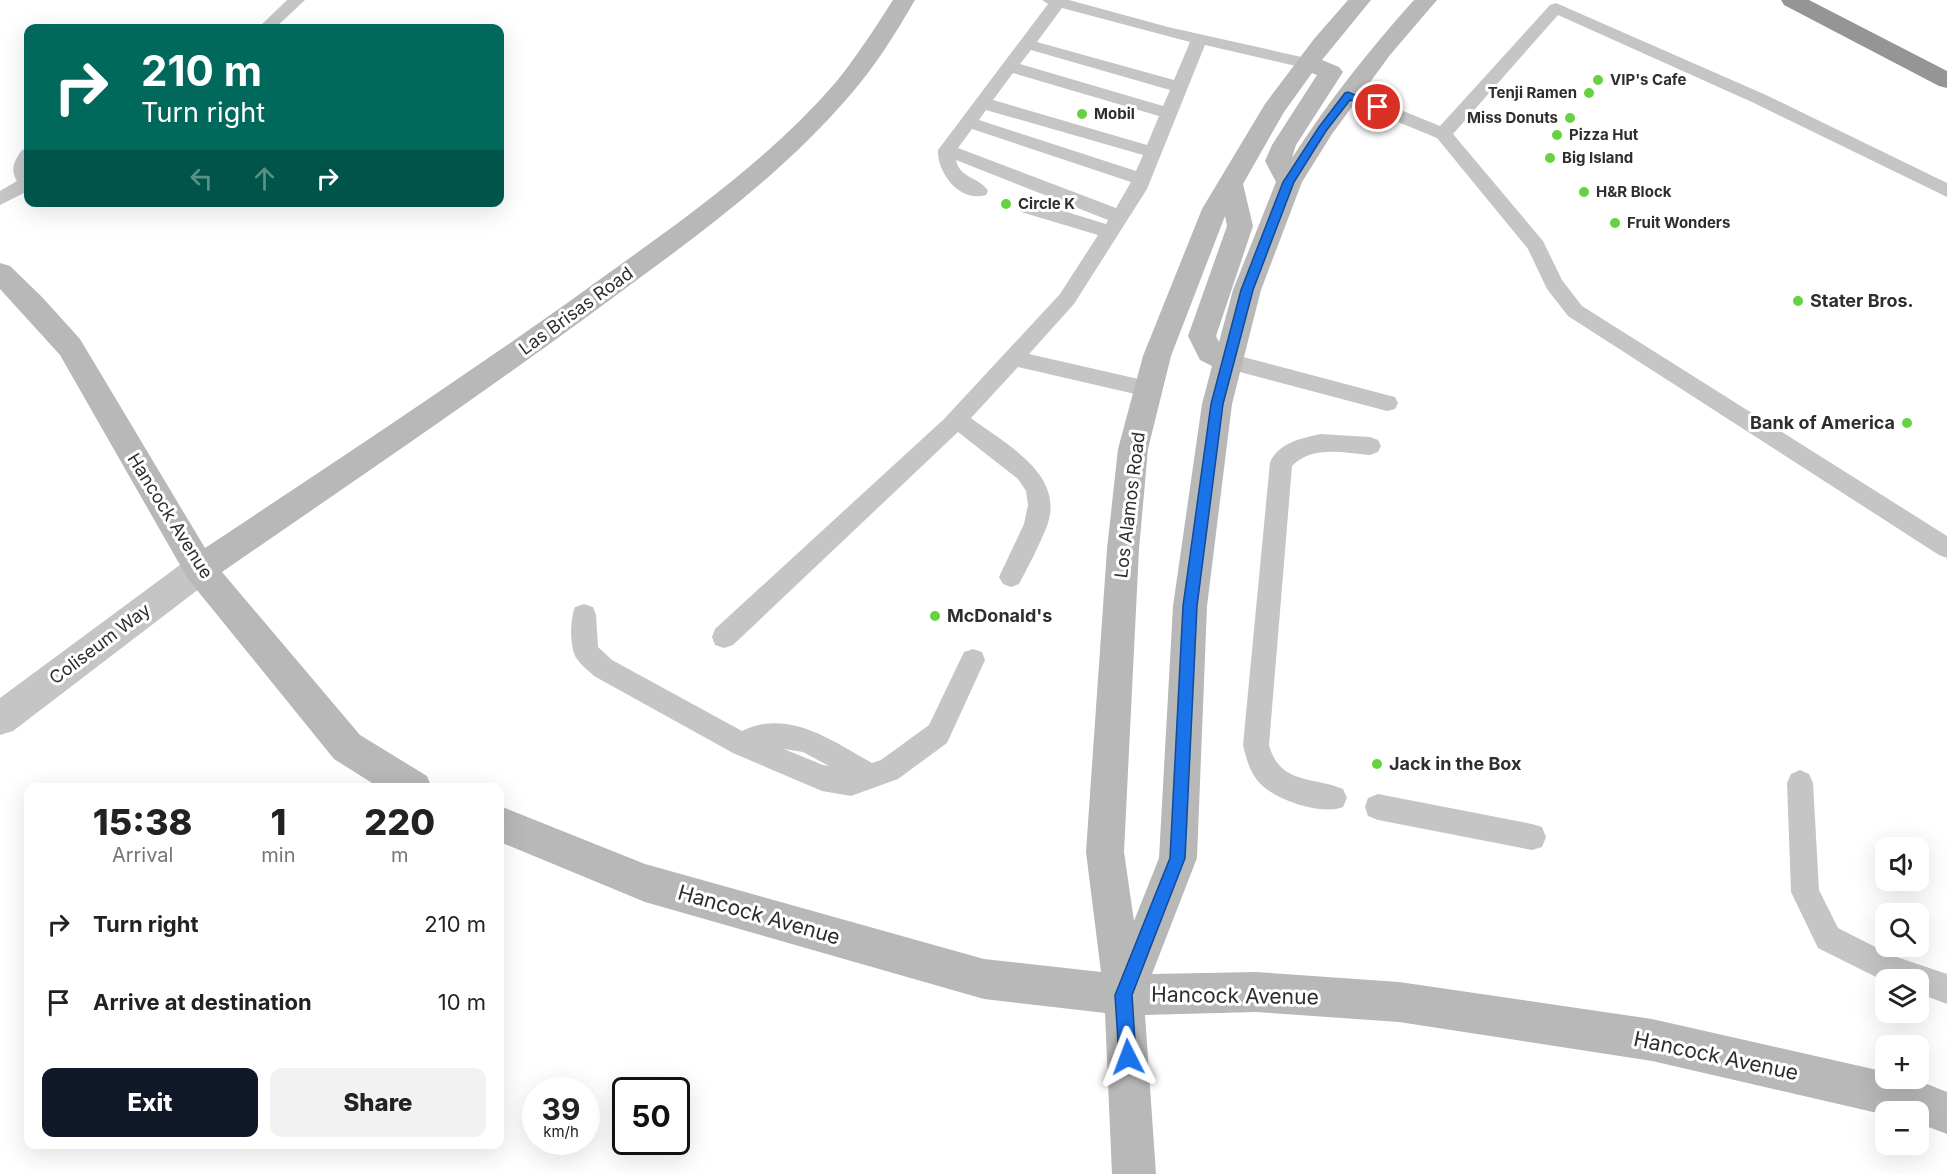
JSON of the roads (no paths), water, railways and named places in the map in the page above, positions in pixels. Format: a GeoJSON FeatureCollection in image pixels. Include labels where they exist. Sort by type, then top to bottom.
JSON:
{"type":"FeatureCollection","features":[{"type":"Feature","properties":{"kind":"highway"},"geometry":{"type":"LineString","coordinates":[[1792,0],[1947,81]]}},
{"type":"Feature","properties":{"kind":"main road","name":"Las Brisas Road"},"geometry":{"type":"LineString","coordinates":[[200,569],[535,341],[687,230],[789,146],[852,78],[904,0]]}},
{"type":"Feature","properties":{"kind":"main road","name":"Los Alamos Road"},"geometry":{"type":"LineString","coordinates":[[1134,1174],[1124,995],[1105,852],[1123,549],[1133,449],[1157,356],[1215,209],[1275,109],[1322,44],[1360,0]]}},
{"type":"Feature","properties":{"kind":"main road","name":"Los Alamos Road"},"geometry":{"type":"LineString","coordinates":[[1124,995],[1178,858],[1190,606],[1217,404],[1247,290],[1289,182],[1348,95],[1382,50],[1426,0]]}},
{"type":"Feature","properties":{"kind":"main road"},"geometry":{"type":"LineString","coordinates":[[1289,182],[1278,161],[1284,145],[1331,72],[1309,64]]}},
{"type":"Feature","properties":{"kind":"main road"},"geometry":{"type":"LineString","coordinates":[[1228,361],[1210,352],[1202,336],[1240,226],[1230,184]]}},
{"type":"Feature","properties":{"kind":"main road","name":"Hancock Avenue"},"geometry":{"type":"LineString","coordinates":[[0,273],[32,304],[70,347],[200,569],[347,747],[406,783]]}},
{"type":"Feature","properties":{"kind":"main road","name":"Hancock Avenue"},"geometry":{"type":"LineString","coordinates":[[504,826],[645,883],[984,979],[1124,995],[1256,992],[1410,1003],[1652,1040],[1914,1100],[1947,1113]]}},
{"type":"Feature","properties":{"kind":"street","name":"Coliseum Way"},"geometry":{"type":"LineString","coordinates":[[0,719],[200,569]]}},
{"type":"Feature","properties":{"kind":"lane"},"geometry":{"type":"LineString","coordinates":[[270,24],[297,0]]}},
{"type":"Feature","properties":{"kind":"lane"},"geometry":{"type":"LineString","coordinates":[[979,191],[956,180],[948,169],[947,150],[1027,44],[1054,1],[1309,64]]}},
{"type":"Feature","properties":{"kind":"lane"},"geometry":{"type":"LineString","coordinates":[[1443,134],[1556,8],[1760,99],[1947,191]]}},
{"type":"Feature","properties":{"kind":"lane"},"geometry":{"type":"LineString","coordinates":[[724,637],[958,420],[1066,299],[1142,178],[1200,38]]}},
{"type":"Feature","properties":{"kind":"lane"},"geometry":{"type":"LineString","coordinates":[[1027,44],[1180,87]]}},
{"type":"Feature","properties":{"kind":"lane"},"geometry":{"type":"LineString","coordinates":[[1010,67],[1169,113]]}},
{"type":"Feature","properties":{"kind":"lane"},"geometry":{"type":"LineString","coordinates":[[1348,95],[1443,134],[1536,246],[1554,284],[1575,311],[1947,548]]}},
{"type":"Feature","properties":{"kind":"lane"},"geometry":{"type":"LineString","coordinates":[[982,103],[1152,152]]}},
{"type":"Feature","properties":{"kind":"lane"},"geometry":{"type":"LineString","coordinates":[[968,122],[1142,178]]}},
{"type":"Feature","properties":{"kind":"lane"},"geometry":{"type":"LineString","coordinates":[[947,150],[1115,224]]}},
{"type":"Feature","properties":{"kind":"lane"},"geometry":{"type":"LineString","coordinates":[[24,163],[21,170],[24,178]]}},
{"type":"Feature","properties":{"kind":"lane"},"geometry":{"type":"LineString","coordinates":[[0,199],[24,185]]}},
{"type":"Feature","properties":{"kind":"lane"},"geometry":{"type":"LineString","coordinates":[[1028,207],[1115,224]]}},
{"type":"Feature","properties":{"kind":"lane"},"geometry":{"type":"LineString","coordinates":[[1013,358],[1149,389]]}},
{"type":"Feature","properties":{"kind":"lane"},"geometry":{"type":"LineString","coordinates":[[1228,361],[1387,403]]}},
{"type":"Feature","properties":{"kind":"lane"},"geometry":{"type":"LineString","coordinates":[[958,420],[1026,473],[1037,489],[1039,505],[1036,524],[1011,577]]}},
{"type":"Feature","properties":{"kind":"lane"},"geometry":{"type":"LineString","coordinates":[[1334,798],[1286,788],[1270,776],[1258,760],[1256,745],[1281,462],[1295,449],[1320,442],[1370,446]]}},
{"type":"Feature","properties":{"kind":"lane"},"geometry":{"type":"LineString","coordinates":[[584,615],[586,652],[603,668],[742,744],[762,735],[807,740],[870,776],[889,770],[938,734],[973,660]]}},
{"type":"Feature","properties":{"kind":"lane"},"geometry":{"type":"LineString","coordinates":[[1800,783],[1805,892],[1828,938],[1885,967],[1947,989]]}},
{"type":"Feature","properties":{"kind":"lane"},"geometry":{"type":"LineString","coordinates":[[1378,807],[1532,837]]}},
{"type":"Feature","properties":{"kind":"place","name":"VIP's Cafe"},"geometry":{"type":"Point","coordinates":[1598,80]}},
{"type":"Feature","properties":{"kind":"place","name":"Tenji Ramen"},"geometry":{"type":"Point","coordinates":[1589,93]}},
{"type":"Feature","properties":{"kind":"place","name":"Mobil"},"geometry":{"type":"Point","coordinates":[1082,114]}},
{"type":"Feature","properties":{"kind":"place","name":"Miss Donuts"},"geometry":{"type":"Point","coordinates":[1570,118]}},
{"type":"Feature","properties":{"kind":"place","name":"Pizza Hut"},"geometry":{"type":"Point","coordinates":[1557,135]}},
{"type":"Feature","properties":{"kind":"place","name":"Big Island"},"geometry":{"type":"Point","coordinates":[1550,158]}},
{"type":"Feature","properties":{"kind":"place","name":"H&R Block"},"geometry":{"type":"Point","coordinates":[1584,192]}},
{"type":"Feature","properties":{"kind":"place","name":"Circle K"},"geometry":{"type":"Point","coordinates":[1006,204]}},
{"type":"Feature","properties":{"kind":"place","name":"Fruit Wonders"},"geometry":{"type":"Point","coordinates":[1615,223]}},
{"type":"Feature","properties":{"kind":"place","name":"Stater Bros."},"geometry":{"type":"Point","coordinates":[1798,301]}},
{"type":"Feature","properties":{"kind":"place","name":"Bank of America"},"geometry":{"type":"Point","coordinates":[1907,423]}},
{"type":"Feature","properties":{"kind":"place","name":"McDonald's"},"geometry":{"type":"Point","coordinates":[935,616]}},
{"type":"Feature","properties":{"kind":"place","name":"Jack in the Box"},"geometry":{"type":"Point","coordinates":[1377,764]}}]}
